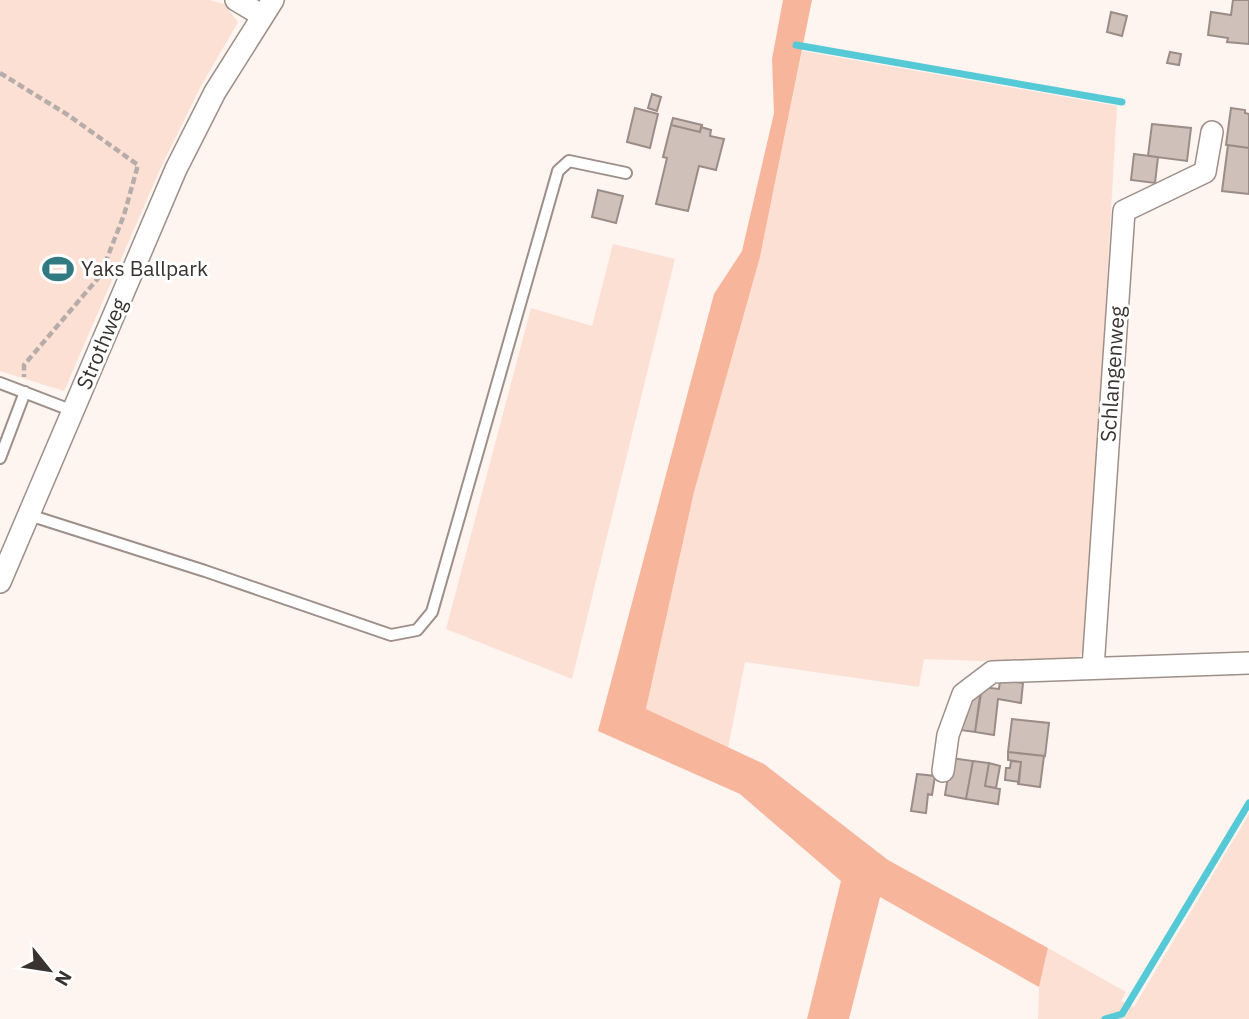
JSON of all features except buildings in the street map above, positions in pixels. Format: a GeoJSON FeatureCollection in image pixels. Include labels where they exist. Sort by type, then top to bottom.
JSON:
{"type":"FeatureCollection","features":[{"type":"Feature","properties":{"kind":"street"},"geometry":{"type":"LineString","coordinates":[[236,0],[268,8]]}},
{"type":"Feature","properties":{"kind":"street","name":"Strothweg"},"geometry":{"type":"LineString","coordinates":[[0,582],[176,169],[215,92],[268,8]]}},
{"type":"Feature","properties":{"kind":"street","name":"Schlangenweg"},"geometry":{"type":"LineString","coordinates":[[1093,668],[1124,211],[1205,172],[1212,132]]}},
{"type":"Feature","properties":{"kind":"street"},"geometry":{"type":"LineString","coordinates":[[943,771],[947,736],[963,694],[992,672],[1249,663]]}},
{"type":"Feature","properties":{"kind":"lane"},"geometry":{"type":"LineString","coordinates":[[29,515],[205,571],[391,635],[417,630],[432,612],[558,171],[569,160],[626,173]]}},
{"type":"Feature","properties":{"kind":"lane"},"geometry":{"type":"LineString","coordinates":[[0,383],[73,411]]}},
{"type":"Feature","properties":{"kind":"lane"},"geometry":{"type":"LineString","coordinates":[[0,458],[25,392]]}},
{"type":"Feature","properties":{"kind":"path"},"geometry":{"type":"LineString","coordinates":[[0,73],[68,115],[138,165],[124,215],[100,276],[24,365],[25,392]]}},
{"type":"Feature","properties":{"kind":"shaded area","name":"Yaks Ballpark"},"geometry":{"type":"Polygon","coordinates":[[[0,0],[210,0],[224,4],[238,22],[200,88],[161,167],[64,391],[0,371],[0,0]]]}},
{"type":"Feature","properties":{"kind":"shaded area"},"geometry":{"type":"Polygon","coordinates":[[[783,0],[812,0],[760,257],[694,492],[646,709],[764,764],[888,860],[1048,948],[1039,987],[880,897],[849,1019],[807,1019],[841,881],[740,794],[598,731],[714,294],[742,251],[774,113],[772,59],[783,0]]]}},
{"type":"Feature","properties":{"kind":"shaded area"},"geometry":{"type":"Polygon","coordinates":[[[802,51],[1117,106],[1086,648],[1073,664],[924,659],[919,687],[745,662],[728,748],[646,709],[694,492],[760,257],[802,51]]]}},
{"type":"Feature","properties":{"kind":"shaded area"},"geometry":{"type":"Polygon","coordinates":[[[613,244],[675,259],[572,679],[446,629],[531,308],[592,326],[613,244]]]}},
{"type":"Feature","properties":{"kind":"shaded area"},"geometry":{"type":"Polygon","coordinates":[[[1249,814],[1249,1019],[1038,1019],[1039,987],[1048,948],[1126,992],[1121,1001],[1134,1007],[1249,814]]]}},
{"type":"Feature","properties":{"kind":"waterway"},"geometry":{"type":"LineString","coordinates":[[796,45],[1122,102]]}},
{"type":"Feature","properties":{"kind":"waterway"},"geometry":{"type":"LineString","coordinates":[[1105,1019],[1122,1014],[1249,803]]}},
{"type":"Feature","properties":{"kind":"place","name":"Yaks Ballpark"},"geometry":{"type":"Point","coordinates":[58,269]}}]}
